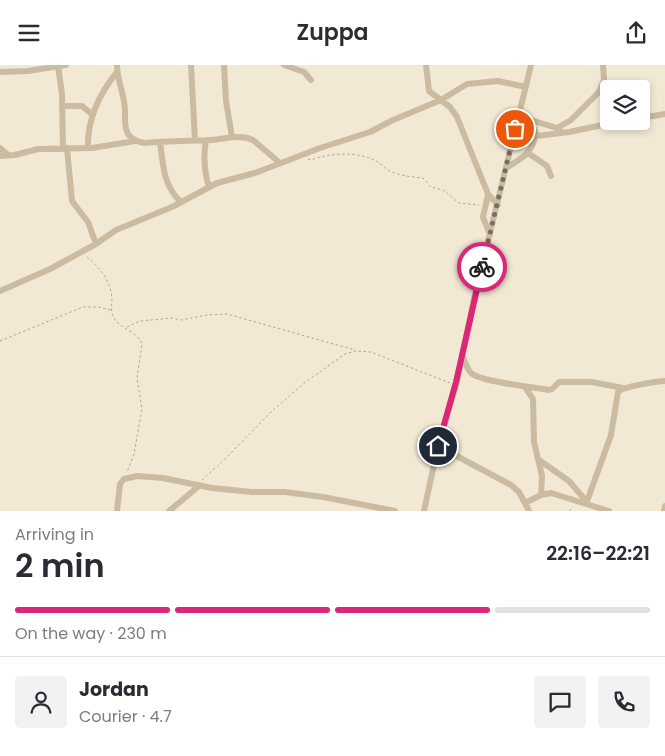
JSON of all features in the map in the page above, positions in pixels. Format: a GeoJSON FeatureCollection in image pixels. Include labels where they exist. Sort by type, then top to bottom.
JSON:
{"type":"FeatureCollection","features":[{"type":"Feature","properties":{"kind":"street"},"geometry":{"type":"LineString","coordinates":[[0,72],[28,71],[66,65]]}},
{"type":"Feature","properties":{"kind":"street"},"geometry":{"type":"LineString","coordinates":[[191,65],[195,140]]}},
{"type":"Feature","properties":{"kind":"street"},"geometry":{"type":"LineString","coordinates":[[224,65],[226,101],[232,137]]}},
{"type":"Feature","properties":{"kind":"street"},"geometry":{"type":"LineString","coordinates":[[284,65],[304,72],[310,80]]}},
{"type":"Feature","properties":{"kind":"street"},"geometry":{"type":"LineString","coordinates":[[426,65],[429,91],[450,107],[457,117],[488,195],[498,205]]}},
{"type":"Feature","properties":{"kind":"street"},"geometry":{"type":"LineString","coordinates":[[424,511],[438,446],[456,385],[531,65]]}},
{"type":"Feature","properties":{"kind":"street"},"geometry":{"type":"LineString","coordinates":[[603,65],[604,80]]}},
{"type":"Feature","properties":{"kind":"street"},"geometry":{"type":"LineString","coordinates":[[61,66],[65,148],[72,201],[88,222],[96,244]]}},
{"type":"Feature","properties":{"kind":"street"},"geometry":{"type":"LineString","coordinates":[[88,148],[88,132],[93,115],[106,86],[117,68]]}},
{"type":"Feature","properties":{"kind":"street"},"geometry":{"type":"LineString","coordinates":[[117,68],[124,101],[126,129],[135,141]]}},
{"type":"Feature","properties":{"kind":"street"},"geometry":{"type":"LineString","coordinates":[[0,291],[50,269],[96,244],[116,230],[166,210],[217,183],[255,173],[301,155],[370,132],[441,100],[467,84],[498,81],[526,87]]}},
{"type":"Feature","properties":{"kind":"street"},"geometry":{"type":"LineString","coordinates":[[558,127],[571,120],[600,90]]}},
{"type":"Feature","properties":{"kind":"street"},"geometry":{"type":"LineString","coordinates":[[62,106],[82,106],[93,115]]}},
{"type":"Feature","properties":{"kind":"street"},"geometry":{"type":"LineString","coordinates":[[650,116],[665,114]]}},
{"type":"Feature","properties":{"kind":"street"},"geometry":{"type":"LineString","coordinates":[[518,116],[566,131]]}},
{"type":"Feature","properties":{"kind":"street"},"geometry":{"type":"LineString","coordinates":[[506,168],[532,149],[536,136],[528,119]]}},
{"type":"Feature","properties":{"kind":"street"},"geometry":{"type":"LineString","coordinates":[[513,139],[600,125]]}},
{"type":"Feature","properties":{"kind":"street"},"geometry":{"type":"LineString","coordinates":[[0,156],[38,149],[88,148],[135,141],[145,143],[241,137],[253,140],[280,163]]}},
{"type":"Feature","properties":{"kind":"street"},"geometry":{"type":"LineString","coordinates":[[206,140],[205,173],[209,187]]}},
{"type":"Feature","properties":{"kind":"street"},"geometry":{"type":"LineString","coordinates":[[160,142],[164,174],[173,195],[181,202]]}},
{"type":"Feature","properties":{"kind":"street"},"geometry":{"type":"LineString","coordinates":[[0,148],[8,155]]}},
{"type":"Feature","properties":{"kind":"street"},"geometry":{"type":"LineString","coordinates":[[528,153],[547,166],[551,176]]}},
{"type":"Feature","properties":{"kind":"street"},"geometry":{"type":"LineString","coordinates":[[488,195],[483,217],[490,235]]}},
{"type":"Feature","properties":{"kind":"street"},"geometry":{"type":"LineString","coordinates":[[462,355],[468,370],[476,377],[525,387],[549,390],[559,382],[582,382],[622,388],[634,387],[654,381],[665,381]]}},
{"type":"Feature","properties":{"kind":"street"},"geometry":{"type":"LineString","coordinates":[[525,387],[533,399],[534,442],[539,460],[542,484],[541,495]]}},
{"type":"Feature","properties":{"kind":"street"},"geometry":{"type":"LineString","coordinates":[[586,503],[611,435],[618,392],[622,388]]}},
{"type":"Feature","properties":{"kind":"street"},"geometry":{"type":"LineString","coordinates":[[438,446],[511,485],[520,492],[529,511]]}},
{"type":"Feature","properties":{"kind":"street"},"geometry":{"type":"LineString","coordinates":[[539,460],[569,481],[586,503]]}},
{"type":"Feature","properties":{"kind":"street"},"geometry":{"type":"LineString","coordinates":[[117,511],[120,484],[130,476],[144,476],[197,486],[252,492],[286,492],[395,511]]}},
{"type":"Feature","properties":{"kind":"street"},"geometry":{"type":"LineString","coordinates":[[169,511],[197,486]]}},
{"type":"Feature","properties":{"kind":"street"},"geometry":{"type":"LineString","coordinates":[[525,503],[541,495],[551,493],[609,511]]}},
{"type":"Feature","properties":{"kind":"street"},"geometry":{"type":"LineString","coordinates":[[664,511],[665,507]]}},
{"type":"Feature","properties":{"kind":"path"},"geometry":{"type":"LineString","coordinates":[[301,155],[311,160],[318,157],[348,153],[370,158],[393,173],[402,174],[410,178],[423,178],[431,187],[443,190],[459,203],[473,205],[486,203]]}},
{"type":"Feature","properties":{"kind":"path"},"geometry":{"type":"LineString","coordinates":[[80,252],[97,265],[109,283],[113,317],[138,337],[142,347],[137,378],[142,409],[134,454],[128,466],[126,478]]}},
{"type":"Feature","properties":{"kind":"path"},"geometry":{"type":"LineString","coordinates":[[0,341],[83,307],[98,307],[111,311]]}},
{"type":"Feature","properties":{"kind":"path"},"geometry":{"type":"LineString","coordinates":[[126,327],[140,321],[169,318],[182,320],[207,315],[227,314],[356,351],[378,354],[456,385]]}},
{"type":"Feature","properties":{"kind":"path"},"geometry":{"type":"LineString","coordinates":[[197,486],[259,423],[303,384],[337,358],[356,351]]}},
{"type":"Feature","properties":{"kind":"way so far"},"geometry":{"type":"LineString","coordinates":[[482,267],[515,129]]}},
{"type":"Feature","properties":{"kind":"route"},"geometry":{"type":"LineString","coordinates":[[438,446],[456,382],[482,267]]}}]}
